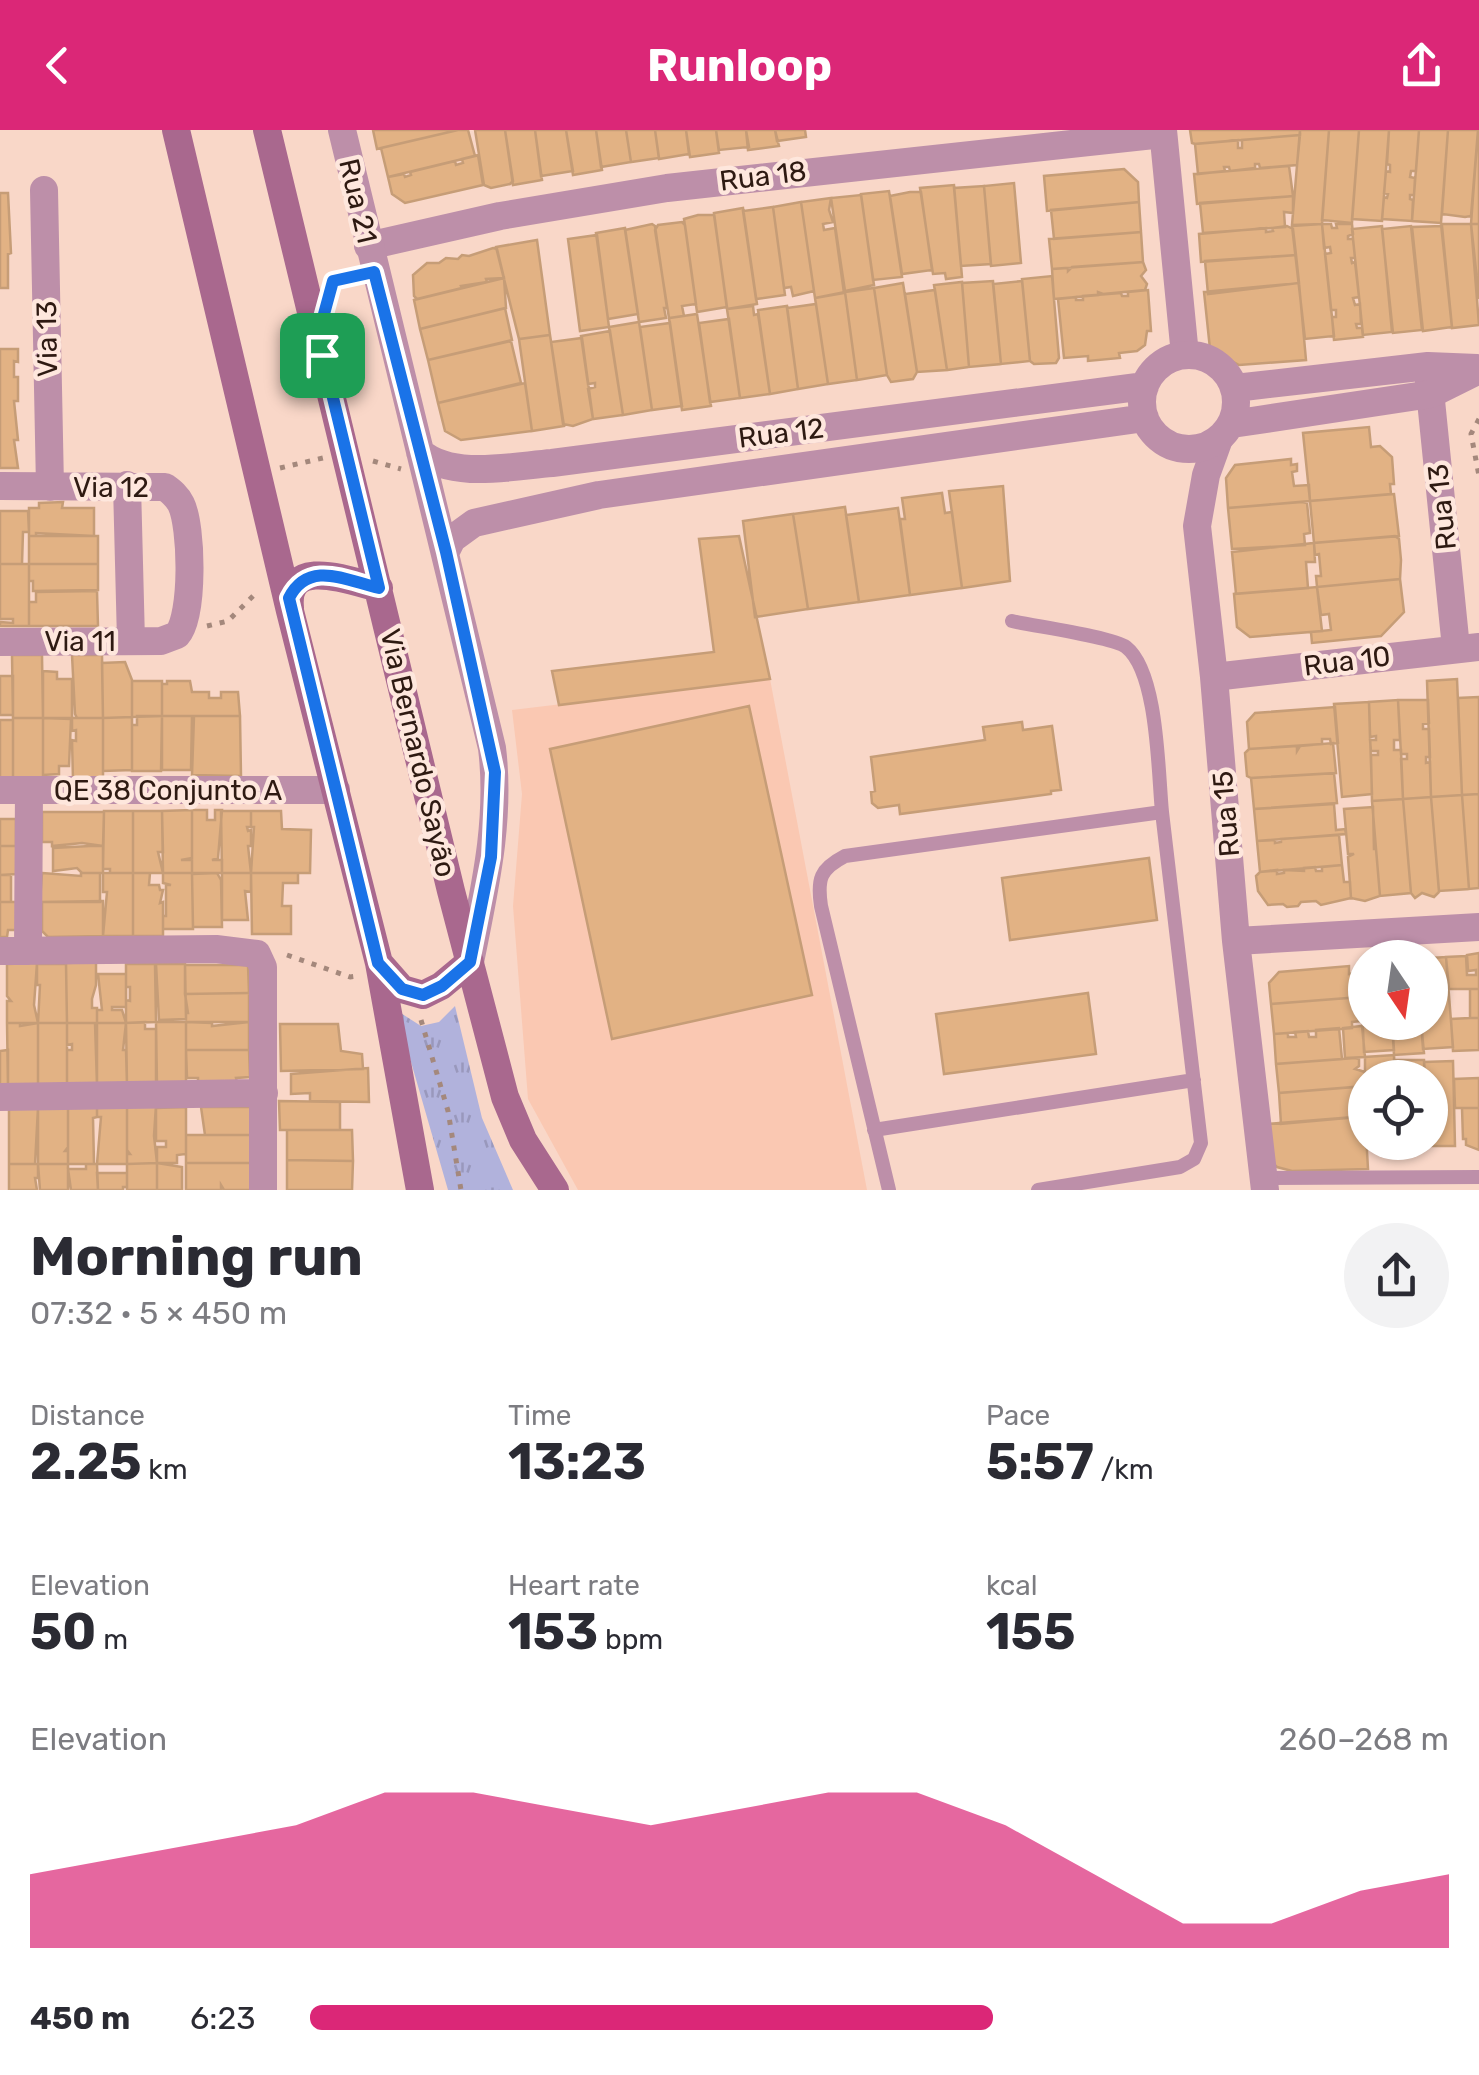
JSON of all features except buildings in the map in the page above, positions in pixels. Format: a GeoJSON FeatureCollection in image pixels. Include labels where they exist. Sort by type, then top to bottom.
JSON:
{"type":"FeatureCollection","features":[{"type":"Feature","properties":{"kind":"main road"},"geometry":{"type":"LineString","coordinates":[[176,130],[380,969],[420,1190]]}},
{"type":"Feature","properties":{"kind":"main road","name":"Via Bernardo Sayão"},"geometry":{"type":"LineString","coordinates":[[267,130],[504,1097],[524,1140],[555,1190]]}},
{"type":"Feature","properties":{"kind":"main road"},"geometry":{"type":"LineString","coordinates":[[290,610],[289,598],[294,589],[302,580],[316,575],[340,576],[379,588]]}},
{"type":"Feature","properties":{"kind":"main road"},"geometry":{"type":"LineString","coordinates":[[380,969],[402,989],[423,995],[442,986],[470,962]]}},
{"type":"Feature","properties":{"kind":"street","name":"Rua 21"},"geometry":{"type":"LineString","coordinates":[[342,130],[492,748],[495,772],[491,857],[470,962]]}},
{"type":"Feature","properties":{"kind":"street","name":"Rua 18"},"geometry":{"type":"LineString","coordinates":[[371,259],[500,216],[668,188],[1163,132]]}},
{"type":"Feature","properties":{"kind":"street"},"geometry":{"type":"LineString","coordinates":[[1163,132],[1185,356]]}},
{"type":"Feature","properties":{"kind":"street","name":"Via 13"},"geometry":{"type":"LineString","coordinates":[[44,190],[50,487]]}},
{"type":"Feature","properties":{"kind":"street"},"geometry":{"type":"LineString","coordinates":[[1225,431],[1237,406],[1234,388],[1224,370],[1206,358],[1185,356],[1168,360],[1155,371],[1142,402],[1145,418],[1154,434],[1185,449],[1203,447],[1225,431],[1479,369]]}},
{"type":"Feature","properties":{"kind":"street"},"geometry":{"type":"LineString","coordinates":[[1234,388],[1429,380]]}},
{"type":"Feature","properties":{"kind":"street","name":"Rua 13"},"geometry":{"type":"LineString","coordinates":[[1429,380],[1468,648]]}},
{"type":"Feature","properties":{"kind":"street","name":"Rua 12"},"geometry":{"type":"LineString","coordinates":[[420,452],[431,462],[450,466],[552,463],[1146,386]]}},
{"type":"Feature","properties":{"kind":"street","name":"Rua 12"},"geometry":{"type":"LineString","coordinates":[[446,552],[452,539],[474,523],[599,494],[1145,418]]}},
{"type":"Feature","properties":{"kind":"street","name":"Rua 15"},"geometry":{"type":"LineString","coordinates":[[1225,431],[1206,475],[1197,526],[1263,1184]]}},
{"type":"Feature","properties":{"kind":"street","name":"Via 12"},"geometry":{"type":"LineString","coordinates":[[0,486],[165,487],[181,502],[188,530],[188,614],[172,635]]}},
{"type":"Feature","properties":{"kind":"street"},"geometry":{"type":"LineString","coordinates":[[128,486],[131,641]]}},
{"type":"Feature","properties":{"kind":"street","name":"Via 11"},"geometry":{"type":"LineString","coordinates":[[0,642],[131,641],[172,635]]}},
{"type":"Feature","properties":{"kind":"street","name":"Rua 10"},"geometry":{"type":"LineString","coordinates":[[1214,677],[1468,648]]}},
{"type":"Feature","properties":{"kind":"street","name":"QE 38 Conjunto A"},"geometry":{"type":"LineString","coordinates":[[0,790],[336,790]]}},
{"type":"Feature","properties":{"kind":"street"},"geometry":{"type":"LineString","coordinates":[[29,790],[14,951],[240,950],[256,954],[262,963],[264,1190]]}},
{"type":"Feature","properties":{"kind":"street"},"geometry":{"type":"LineString","coordinates":[[452,892],[491,857]]}},
{"type":"Feature","properties":{"kind":"street"},"geometry":{"type":"LineString","coordinates":[[1236,941],[1479,927]]}},
{"type":"Feature","properties":{"kind":"street"},"geometry":{"type":"LineString","coordinates":[[0,1097],[264,1093]]}},
{"type":"Feature","properties":{"kind":"lane"},"geometry":{"type":"LineString","coordinates":[[1012,622],[1124,645],[1141,665],[1149,697],[1201,1142],[1194,1159],[1165,1171],[1038,1190]]}},
{"type":"Feature","properties":{"kind":"lane"},"geometry":{"type":"LineString","coordinates":[[889,1190],[821,906],[819,876],[824,869],[846,856],[1162,812]]}},
{"type":"Feature","properties":{"kind":"lane"},"geometry":{"type":"LineString","coordinates":[[874,1130],[1194,1080]]}},
{"type":"Feature","properties":{"kind":"lane"},"geometry":{"type":"LineString","coordinates":[[1263,1184],[1479,1177]]}},
{"type":"Feature","properties":{"kind":"path"},"geometry":{"type":"LineString","coordinates":[[318,336],[333,281],[371,259]]}},
{"type":"Feature","properties":{"kind":"path"},"geometry":{"type":"LineString","coordinates":[[1479,419],[1471,434],[1479,476]]}},
{"type":"Feature","properties":{"kind":"path"},"geometry":{"type":"LineString","coordinates":[[172,635],[228,621],[263,586],[283,578]]}},
{"type":"Feature","properties":{"kind":"path"},"geometry":{"type":"LineString","coordinates":[[262,963],[286,955],[350,977],[380,969]]}},
{"type":"Feature","properties":{"kind":"shaded area"},"geometry":{"type":"Polygon","coordinates":[[[770,679],[867,1190],[578,1190],[528,1099],[513,906],[522,794],[512,710],[770,679]]]}},
{"type":"Feature","properties":{"kind":"green space"},"geometry":{"type":"Polygon","coordinates":[[[455,1006],[482,1118],[513,1190],[448,1190],[396,1010],[421,1026],[439,1022],[455,1006]]]}},
{"type":"Feature","properties":{"kind":"route"},"geometry":{"type":"LineString","coordinates":[[374,272],[492,748],[495,772],[491,857],[470,962],[442,986],[423,995],[402,989],[378,963],[290,610],[289,598],[294,589],[302,580],[316,575],[340,576],[379,588],[322,355],[318,336],[333,281],[374,272]]}}]}
